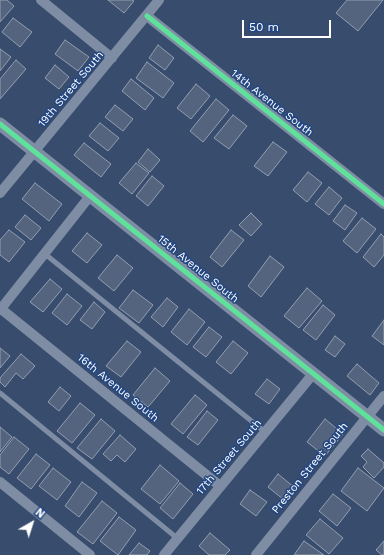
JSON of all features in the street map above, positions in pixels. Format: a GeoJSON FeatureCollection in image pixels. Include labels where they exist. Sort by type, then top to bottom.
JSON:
{"type":"FeatureCollection","features":[{"type":"Feature","properties":{"kind":"street"},"geometry":{"type":"LineString","coordinates":[[41,0],[112,58]]}},
{"type":"Feature","properties":{"kind":"street","name":"19th Street South"},"geometry":{"type":"LineString","coordinates":[[0,193],[159,0]]}},
{"type":"Feature","properties":{"kind":"street","name":"14th Avenue South"},"geometry":{"type":"LineString","coordinates":[[147,16],[384,204]]}},
{"type":"Feature","properties":{"kind":"street","name":"15th Avenue South"},"geometry":{"type":"LineString","coordinates":[[0,124],[384,430]]}},
{"type":"Feature","properties":{"kind":"street"},"geometry":{"type":"LineString","coordinates":[[0,310],[90,196]]}},
{"type":"Feature","properties":{"kind":"street","name":"16th Avenue South"},"geometry":{"type":"LineString","coordinates":[[0,310],[220,486]]}},
{"type":"Feature","properties":{"kind":"street","name":"17th Street South"},"geometry":{"type":"LineString","coordinates":[[164,555],[314,374]]}},
{"type":"Feature","properties":{"kind":"street","name":"Preston Street South"},"geometry":{"type":"LineString","coordinates":[[256,555],[384,396]]}},
{"type":"Feature","properties":{"kind":"street"},"geometry":{"type":"LineString","coordinates":[[0,482],[90,555]]}},
{"type":"Feature","properties":{"kind":"lane"},"geometry":{"type":"LineString","coordinates":[[44,254],[265,432]]}},
{"type":"Feature","properties":{"kind":"lane"},"geometry":{"type":"LineString","coordinates":[[0,393],[177,538]]}},
{"type":"Feature","properties":{"kind":"building"},"geometry":{"type":"Polygon","coordinates":[[[0,0],[7,0],[14,6],[0,22],[0,0]]]}},
{"type":"Feature","properties":{"kind":"building"},"geometry":{"type":"Polygon","coordinates":[[[108,0],[132,0],[134,1],[124,13],[108,0]]]}},
{"type":"Feature","properties":{"kind":"building"},"geometry":{"type":"Polygon","coordinates":[[[347,0],[383,0],[358,31],[336,13],[347,0]]]}},
{"type":"Feature","properties":{"kind":"building"},"geometry":{"type":"Polygon","coordinates":[[[13,18],[32,32],[20,47],[2,32],[13,18]]]}},
{"type":"Feature","properties":{"kind":"building"},"geometry":{"type":"Polygon","coordinates":[[[65,40],[89,57],[78,71],[55,54],[65,40]]]}},
{"type":"Feature","properties":{"kind":"building"},"geometry":{"type":"Polygon","coordinates":[[[158,45],[174,58],[165,70],[149,58],[158,45]]]}},
{"type":"Feature","properties":{"kind":"building"},"geometry":{"type":"Polygon","coordinates":[[[0,49],[11,57],[0,71],[0,49]]]}},
{"type":"Feature","properties":{"kind":"building"},"geometry":{"type":"Polygon","coordinates":[[[16,60],[26,69],[0,99],[0,79],[16,60]]]}},
{"type":"Feature","properties":{"kind":"building"},"geometry":{"type":"Polygon","coordinates":[[[147,62],[174,83],[163,98],[136,78],[147,62]]]}},
{"type":"Feature","properties":{"kind":"building"},"geometry":{"type":"Polygon","coordinates":[[[55,65],[69,77],[59,89],[45,78],[55,65]]]}},
{"type":"Feature","properties":{"kind":"building"},"geometry":{"type":"Polygon","coordinates":[[[131,79],[154,98],[145,110],[122,91],[131,79]]]}},
{"type":"Feature","properties":{"kind":"building"},"geometry":{"type":"Polygon","coordinates":[[[196,84],[210,96],[191,119],[177,108],[196,84]]]}},
{"type":"Feature","properties":{"kind":"building"},"geometry":{"type":"Polygon","coordinates":[[[216,99],[229,110],[203,142],[190,131],[216,99]]]}},
{"type":"Feature","properties":{"kind":"building"},"geometry":{"type":"Polygon","coordinates":[[[115,105],[133,119],[123,131],[105,117],[115,105]]]}},
{"type":"Feature","properties":{"kind":"building"},"geometry":{"type":"Polygon","coordinates":[[[233,115],[247,126],[229,149],[214,138],[233,115]]]}},
{"type":"Feature","properties":{"kind":"building"},"geometry":{"type":"Polygon","coordinates":[[[100,123],[119,138],[108,151],[89,136],[100,123]]]}},
{"type":"Feature","properties":{"kind":"building"},"geometry":{"type":"Polygon","coordinates":[[[273,142],[287,152],[268,176],[254,166],[273,142]]]}},
{"type":"Feature","properties":{"kind":"building"},"geometry":{"type":"Polygon","coordinates":[[[84,143],[111,164],[101,177],[74,155],[84,143]]]}},
{"type":"Feature","properties":{"kind":"building"},"geometry":{"type":"Polygon","coordinates":[[[148,149],[160,160],[150,172],[138,162],[148,149]]]}},
{"type":"Feature","properties":{"kind":"building"},"geometry":{"type":"Polygon","coordinates":[[[136,163],[149,173],[132,194],[119,183],[136,163]]]}},
{"type":"Feature","properties":{"kind":"building"},"geometry":{"type":"Polygon","coordinates":[[[308,172],[322,183],[307,202],[293,190],[308,172]]]}},
{"type":"Feature","properties":{"kind":"building"},"geometry":{"type":"Polygon","coordinates":[[[152,176],[164,186],[148,206],[136,196],[152,176]]]}},
{"type":"Feature","properties":{"kind":"building"},"geometry":{"type":"Polygon","coordinates":[[[35,183],[62,204],[49,221],[22,199],[35,183]]]}},
{"type":"Feature","properties":{"kind":"building"},"geometry":{"type":"Polygon","coordinates":[[[329,187],[342,198],[329,215],[315,204],[329,187]]]}},
{"type":"Feature","properties":{"kind":"building"},"geometry":{"type":"Polygon","coordinates":[[[345,205],[357,213],[345,230],[333,221],[345,205]]]}},
{"type":"Feature","properties":{"kind":"building"},"geometry":{"type":"Polygon","coordinates":[[[251,213],[262,224],[251,236],[239,225],[251,213]]]}},
{"type":"Feature","properties":{"kind":"building"},"geometry":{"type":"Polygon","coordinates":[[[25,215],[41,228],[31,240],[15,227],[25,215]]]}},
{"type":"Feature","properties":{"kind":"building"},"geometry":{"type":"Polygon","coordinates":[[[362,218],[376,229],[357,253],[343,241],[362,218]]]}},
{"type":"Feature","properties":{"kind":"building"},"geometry":{"type":"Polygon","coordinates":[[[9,230],[25,242],[9,262],[0,255],[0,240],[9,230]]]}},
{"type":"Feature","properties":{"kind":"building"},"geometry":{"type":"Polygon","coordinates":[[[231,230],[244,240],[222,267],[210,257],[231,230]]]}},
{"type":"Feature","properties":{"kind":"building"},"geometry":{"type":"Polygon","coordinates":[[[87,233],[102,245],[87,263],[72,251],[87,233]]]}},
{"type":"Feature","properties":{"kind":"building"},"geometry":{"type":"Polygon","coordinates":[[[381,234],[384,237],[384,255],[374,267],[363,257],[381,234]]]}},
{"type":"Feature","properties":{"kind":"building"},"geometry":{"type":"Polygon","coordinates":[[[117,255],[133,268],[114,291],[98,278],[117,255]]]}},
{"type":"Feature","properties":{"kind":"building"},"geometry":{"type":"Polygon","coordinates":[[[270,256],[284,267],[261,297],[248,286],[270,256]]]}},
{"type":"Feature","properties":{"kind":"building"},"geometry":{"type":"Polygon","coordinates":[[[50,279],[62,289],[43,312],[30,302],[50,279]]]}},
{"type":"Feature","properties":{"kind":"building"},"geometry":{"type":"Polygon","coordinates":[[[307,288],[322,301],[299,328],[284,316],[307,288]]]}},
{"type":"Feature","properties":{"kind":"building"},"geometry":{"type":"Polygon","coordinates":[[[133,290],[153,305],[139,323],[119,308],[133,290]]]}},
{"type":"Feature","properties":{"kind":"building"},"geometry":{"type":"Polygon","coordinates":[[[67,294],[82,306],[67,325],[52,313],[67,294]]]}},
{"type":"Feature","properties":{"kind":"building"},"geometry":{"type":"Polygon","coordinates":[[[167,298],[178,307],[163,327],[151,317],[167,298]]]}},
{"type":"Feature","properties":{"kind":"building"},"geometry":{"type":"Polygon","coordinates":[[[94,302],[105,312],[92,329],[80,320],[94,302]]]}},
{"type":"Feature","properties":{"kind":"building"},"geometry":{"type":"Polygon","coordinates":[[[323,305],[335,315],[316,340],[303,330],[323,305]]]}},
{"type":"Feature","properties":{"kind":"building"},"geometry":{"type":"Polygon","coordinates":[[[189,309],[205,322],[187,345],[171,332],[189,309]]]}},
{"type":"Feature","properties":{"kind":"building"},"geometry":{"type":"Polygon","coordinates":[[[384,320],[384,345],[372,336],[384,320]]]}},
{"type":"Feature","properties":{"kind":"building"},"geometry":{"type":"Polygon","coordinates":[[[209,327],[222,337],[206,357],[193,347],[209,327]]]}},
{"type":"Feature","properties":{"kind":"building"},"geometry":{"type":"Polygon","coordinates":[[[335,336],[345,344],[335,357],[325,350],[335,336]]]}},
{"type":"Feature","properties":{"kind":"building"},"geometry":{"type":"Polygon","coordinates":[[[127,341],[141,352],[121,377],[106,366],[127,341]]]}},
{"type":"Feature","properties":{"kind":"building"},"geometry":{"type":"Polygon","coordinates":[[[233,341],[248,353],[231,374],[216,362],[233,341]]]}},
{"type":"Feature","properties":{"kind":"building"},"geometry":{"type":"Polygon","coordinates":[[[0,348],[10,356],[0,368],[0,348]]]}},
{"type":"Feature","properties":{"kind":"building"},"geometry":{"type":"Polygon","coordinates":[[[21,354],[35,366],[23,379],[16,373],[5,387],[0,382],[0,378],[21,354]]]}},
{"type":"Feature","properties":{"kind":"building"},"geometry":{"type":"Polygon","coordinates":[[[357,364],[379,383],[370,395],[347,376],[357,364]]]}},
{"type":"Feature","properties":{"kind":"building"},"geometry":{"type":"Polygon","coordinates":[[[155,368],[170,381],[148,407],[133,395],[155,368]]]}},
{"type":"Feature","properties":{"kind":"building"},"geometry":{"type":"Polygon","coordinates":[[[267,379],[280,389],[269,404],[255,394],[267,379]]]}},
{"type":"Feature","properties":{"kind":"building"},"geometry":{"type":"Polygon","coordinates":[[[60,387],[71,396],[59,411],[48,402],[60,387]]]}},
{"type":"Feature","properties":{"kind":"building"},"geometry":{"type":"Polygon","coordinates":[[[195,395],[207,405],[183,434],[171,424],[195,395]]]}},
{"type":"Feature","properties":{"kind":"building"},"geometry":{"type":"Polygon","coordinates":[[[80,403],[95,415],[72,443],[57,431],[80,403]]]}},
{"type":"Feature","properties":{"kind":"building"},"geometry":{"type":"Polygon","coordinates":[[[207,411],[218,420],[198,445],[187,437],[207,411]]]}},
{"type":"Feature","properties":{"kind":"building"},"geometry":{"type":"Polygon","coordinates":[[[101,419],[115,431],[92,459],[77,448],[101,419]]]}},
{"type":"Feature","properties":{"kind":"building"},"geometry":{"type":"Polygon","coordinates":[[[325,419],[343,434],[325,456],[307,442],[325,419]]]}},
{"type":"Feature","properties":{"kind":"building"},"geometry":{"type":"Polygon","coordinates":[[[0,427],[12,437],[0,452],[0,427]]]}},
{"type":"Feature","properties":{"kind":"building"},"geometry":{"type":"Polygon","coordinates":[[[120,435],[136,449],[125,462],[117,455],[111,461],[103,454],[120,435]]]}},
{"type":"Feature","properties":{"kind":"building"},"geometry":{"type":"Polygon","coordinates":[[[14,437],[29,449],[9,474],[0,467],[0,455],[14,437]]]}},
{"type":"Feature","properties":{"kind":"building"},"geometry":{"type":"Polygon","coordinates":[[[368,449],[384,463],[384,467],[374,478],[363,467],[367,462],[361,456],[368,449]]]}},
{"type":"Feature","properties":{"kind":"building"},"geometry":{"type":"Polygon","coordinates":[[[36,454],[50,465],[31,489],[17,478],[36,454]]]}},
{"type":"Feature","properties":{"kind":"building"},"geometry":{"type":"Polygon","coordinates":[[[160,465],[179,481],[160,504],[141,489],[160,465]]]}},
{"type":"Feature","properties":{"kind":"building"},"geometry":{"type":"Polygon","coordinates":[[[53,468],[71,482],[57,500],[39,486],[53,468]]]}},
{"type":"Feature","properties":{"kind":"building"},"geometry":{"type":"Polygon","coordinates":[[[358,468],[384,488],[367,511],[341,491],[358,468]]]}},
{"type":"Feature","properties":{"kind":"building"},"geometry":{"type":"Polygon","coordinates":[[[278,474],[295,488],[284,500],[268,487],[278,474]]]}},
{"type":"Feature","properties":{"kind":"building"},"geometry":{"type":"Polygon","coordinates":[[[82,482],[97,493],[79,517],[65,506],[82,482]]]}},
{"type":"Feature","properties":{"kind":"building"},"geometry":{"type":"Polygon","coordinates":[[[180,483],[193,494],[173,519],[160,508],[180,483]]]}},
{"type":"Feature","properties":{"kind":"building"},"geometry":{"type":"Polygon","coordinates":[[[250,490],[267,502],[256,516],[240,504],[250,490]]]}},
{"type":"Feature","properties":{"kind":"building"},"geometry":{"type":"Polygon","coordinates":[[[333,494],[351,508],[337,526],[319,511],[333,494]]]}},
{"type":"Feature","properties":{"kind":"building"},"geometry":{"type":"Polygon","coordinates":[[[102,501],[117,513],[93,544],[77,532],[102,501]]]}},
{"type":"Feature","properties":{"kind":"building"},"geometry":{"type":"Polygon","coordinates":[[[119,517],[136,530],[118,555],[100,541],[119,517]]]}},
{"type":"Feature","properties":{"kind":"building"},"geometry":{"type":"Polygon","coordinates":[[[320,519],[343,538],[329,554],[306,535],[320,519]]]}},
{"type":"Feature","properties":{"kind":"building"},"geometry":{"type":"Polygon","coordinates":[[[210,533],[230,550],[225,555],[209,555],[199,546],[210,533]]]}},
{"type":"Feature","properties":{"kind":"building"},"geometry":{"type":"Polygon","coordinates":[[[304,541],[324,555],[294,555],[304,541]]]}},
{"type":"Feature","properties":{"kind":"building"},"geometry":{"type":"Polygon","coordinates":[[[384,541],[384,555],[382,555],[376,550],[384,541]]]}},
{"type":"Feature","properties":{"kind":"building"},"geometry":{"type":"Polygon","coordinates":[[[139,543],[150,551],[147,555],[129,555],[139,543]]]}},
{"type":"Feature","properties":{"kind":"cycle path"},"geometry":{"type":"LineString","coordinates":[[147,16],[384,204]]}},
{"type":"Feature","properties":{"kind":"cycle path"},"geometry":{"type":"LineString","coordinates":[[0,124],[384,430]]}}]}
